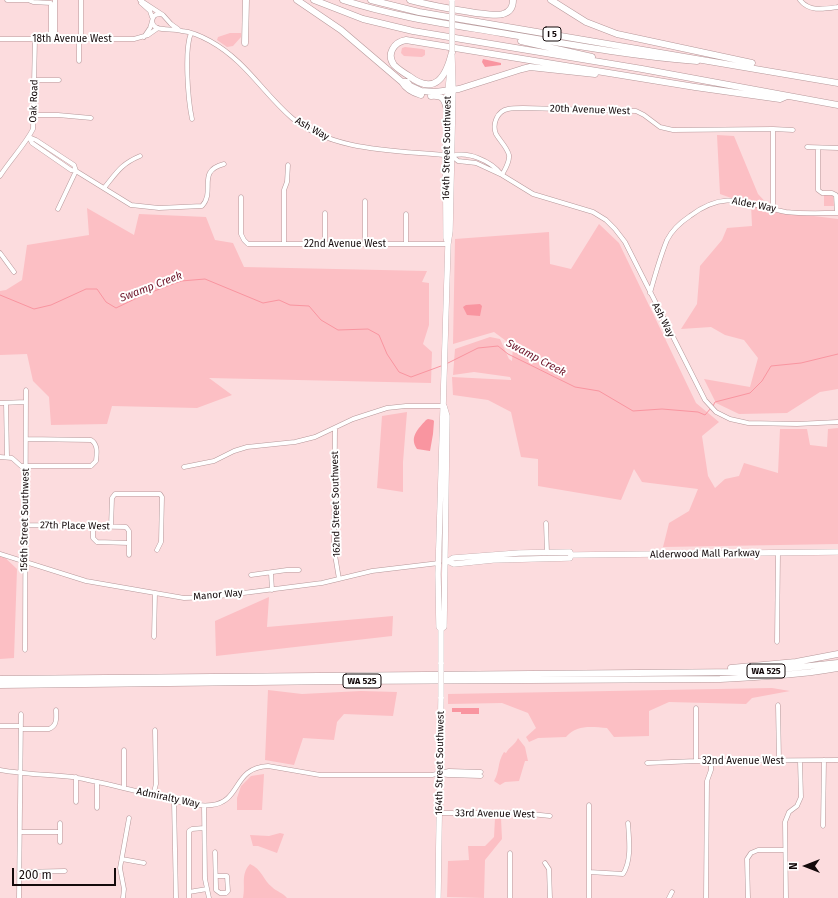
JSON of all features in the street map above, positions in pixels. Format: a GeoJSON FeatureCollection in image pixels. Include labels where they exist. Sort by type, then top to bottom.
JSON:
{"type":"FeatureCollection","features":[{"type":"Feature","properties":{"kind":"highway"},"geometry":{"type":"LineString","coordinates":[[246,0],[246,43]]}},
{"type":"Feature","properties":{"kind":"highway"},"geometry":{"type":"LineString","coordinates":[[297,0],[341,30],[411,91],[420,95],[437,95],[442,97],[446,103],[447,111]]}},
{"type":"Feature","properties":{"kind":"highway","name":"I 5"},"geometry":{"type":"LineString","coordinates":[[314,0],[363,19],[402,29],[642,69],[838,105]]}},
{"type":"Feature","properties":{"kind":"highway"},"geometry":{"type":"LineString","coordinates":[[336,0],[379,15],[525,41],[642,69]]}},
{"type":"Feature","properties":{"kind":"highway"},"geometry":{"type":"LineString","coordinates":[[343,0],[373,10],[406,17],[592,49],[666,59],[734,64]]}},
{"type":"Feature","properties":{"kind":"highway","name":"I 5"},"geometry":{"type":"LineString","coordinates":[[371,0],[419,12],[838,82]]}},
{"type":"Feature","properties":{"kind":"highway"},"geometry":{"type":"LineString","coordinates":[[410,0],[485,14],[499,15],[508,11],[512,6],[513,0]]}},
{"type":"Feature","properties":{"kind":"highway"},"geometry":{"type":"LineString","coordinates":[[551,0],[586,22],[617,34],[820,79]]}},
{"type":"Feature","properties":{"kind":"highway"},"geometry":{"type":"LineString","coordinates":[[452,52],[443,76],[434,83],[427,85],[416,82],[397,67],[393,63],[391,55],[392,49],[396,44],[406,40],[780,99],[787,96]]}},
{"type":"Feature","properties":{"kind":"highway"},"geometry":{"type":"LineString","coordinates":[[402,82],[406,82],[417,89],[428,92],[450,90],[470,86],[522,69],[530,68],[552,69],[668,82]]}},
{"type":"Feature","properties":{"kind":"highway"},"geometry":{"type":"LineString","coordinates":[[694,672],[796,662],[838,654]]}},
{"type":"Feature","properties":{"kind":"highway","name":"WA 525"},"geometry":{"type":"LineString","coordinates":[[0,679],[694,672],[773,670],[838,663]]}},
{"type":"Feature","properties":{"kind":"highway","name":"WA 525"},"geometry":{"type":"LineString","coordinates":[[0,685],[720,679],[772,676],[838,668]]}},
{"type":"Feature","properties":{"kind":"main road","name":"164th Street Southwest"},"geometry":{"type":"LineString","coordinates":[[438,898],[442,664],[441,629],[438,627],[444,562],[442,415],[444,406],[446,353],[448,244],[450,238],[449,156],[452,0]]}},
{"type":"Feature","properties":{"kind":"main road","name":"164th Street Southwest"},"geometry":{"type":"LineString","coordinates":[[449,156],[447,111],[450,90]]}},
{"type":"Feature","properties":{"kind":"main road","name":"Alderwood Mall Parkway"},"geometry":{"type":"LineString","coordinates":[[444,562],[453,558],[570,552],[571,555],[838,552]]}},
{"type":"Feature","properties":{"kind":"main road","name":"Alderwood Mall Parkway"},"geometry":{"type":"LineString","coordinates":[[444,562],[454,564],[493,560],[570,558],[571,555]]}},
{"type":"Feature","properties":{"kind":"street"},"geometry":{"type":"LineString","coordinates":[[7,0],[28,0],[33,2],[51,3],[53,39]]}},
{"type":"Feature","properties":{"kind":"street"},"geometry":{"type":"LineString","coordinates":[[53,39],[55,0]]}},
{"type":"Feature","properties":{"kind":"street"},"geometry":{"type":"LineString","coordinates":[[79,61],[81,0]]}},
{"type":"Feature","properties":{"kind":"street"},"geometry":{"type":"LineString","coordinates":[[139,0],[166,18],[166,25],[160,28],[154,26],[150,11],[139,0]]}},
{"type":"Feature","properties":{"kind":"street"},"geometry":{"type":"LineString","coordinates":[[800,0],[803,4],[810,8],[822,10],[838,7]]}},
{"type":"Feature","properties":{"kind":"street"},"geometry":{"type":"LineString","coordinates":[[144,37],[150,27],[152,19],[156,14],[161,14]]}},
{"type":"Feature","properties":{"kind":"street","name":"Ash Way"},"geometry":{"type":"LineString","coordinates":[[166,18],[170,24],[180,30]]}},
{"type":"Feature","properties":{"kind":"street","name":"18th Avenue West"},"geometry":{"type":"LineString","coordinates":[[0,39],[134,39],[144,37],[160,28]]}},
{"type":"Feature","properties":{"kind":"street","name":"Ash Way"},"geometry":{"type":"LineString","coordinates":[[160,28],[180,30],[191,33],[210,42],[231,55],[292,118],[318,134],[334,141],[346,144],[449,156],[458,161],[476,163],[502,175],[533,194],[587,210],[606,220],[625,242],[697,386],[711,407],[730,420],[748,423],[797,424],[838,422]]}},
{"type":"Feature","properties":{"kind":"street"},"geometry":{"type":"LineString","coordinates":[[191,33],[188,45],[190,105],[192,119]]}},
{"type":"Feature","properties":{"kind":"street","name":"Oak Road"},"geometry":{"type":"LineString","coordinates":[[0,176],[11,159],[29,137],[33,128],[32,116],[35,39]]}},
{"type":"Feature","properties":{"kind":"street"},"geometry":{"type":"LineString","coordinates":[[34,80],[59,80]]}},
{"type":"Feature","properties":{"kind":"street","name":"20th Avenue West"},"geometry":{"type":"LineString","coordinates":[[502,175],[509,161],[509,155],[496,134],[494,124],[499,114],[507,109],[523,108],[636,111],[660,127],[673,130],[793,130]]}},
{"type":"Feature","properties":{"kind":"street"},"geometry":{"type":"LineString","coordinates":[[32,116],[58,115],[91,118]]}},
{"type":"Feature","properties":{"kind":"street"},"geometry":{"type":"LineString","coordinates":[[773,129],[773,208]]}},
{"type":"Feature","properties":{"kind":"street"},"geometry":{"type":"LineString","coordinates":[[29,137],[32,143],[71,170],[76,171],[131,205],[159,208],[202,206],[206,199],[207,180],[210,171],[214,167],[224,164]]}},
{"type":"Feature","properties":{"kind":"street"},"geometry":{"type":"LineString","coordinates":[[807,147],[838,148]]}},
{"type":"Feature","properties":{"kind":"street"},"geometry":{"type":"LineString","coordinates":[[818,148],[818,190],[822,193],[832,193],[837,195],[838,213]]}},
{"type":"Feature","properties":{"kind":"street"},"geometry":{"type":"LineString","coordinates":[[104,188],[123,165],[140,156]]}},
{"type":"Feature","properties":{"kind":"street"},"geometry":{"type":"LineString","coordinates":[[284,244],[284,190],[287,182],[288,165]]}},
{"type":"Feature","properties":{"kind":"street"},"geometry":{"type":"LineString","coordinates":[[58,210],[76,171]]}},
{"type":"Feature","properties":{"kind":"street","name":"22nd Avenue West"},"geometry":{"type":"LineString","coordinates":[[241,196],[241,234],[248,244],[448,244]]}},
{"type":"Feature","properties":{"kind":"street","name":"Alder Way"},"geometry":{"type":"LineString","coordinates":[[650,293],[668,240],[676,227],[696,211],[708,204],[727,200],[745,201],[786,212],[811,214],[838,213]]}},
{"type":"Feature","properties":{"kind":"street"},"geometry":{"type":"LineString","coordinates":[[365,201],[365,245]]}},
{"type":"Feature","properties":{"kind":"street"},"geometry":{"type":"LineString","coordinates":[[325,213],[325,244]]}},
{"type":"Feature","properties":{"kind":"street"},"geometry":{"type":"LineString","coordinates":[[406,214],[406,244]]}},
{"type":"Feature","properties":{"kind":"street"},"geometry":{"type":"LineString","coordinates":[[0,253],[14,272]]}},
{"type":"Feature","properties":{"kind":"street","name":"156th Street Southwest"},"geometry":{"type":"LineString","coordinates":[[24,650],[26,390]]}},
{"type":"Feature","properties":{"kind":"street"},"geometry":{"type":"LineString","coordinates":[[0,403],[26,402]]}},
{"type":"Feature","properties":{"kind":"street"},"geometry":{"type":"LineString","coordinates":[[6,403],[7,457]]}},
{"type":"Feature","properties":{"kind":"street"},"geometry":{"type":"LineString","coordinates":[[184,467],[214,461],[234,451],[247,448],[302,441],[335,429],[353,419],[387,408],[406,406],[444,406]]}},
{"type":"Feature","properties":{"kind":"street","name":"162nd Street Southwest"},"geometry":{"type":"LineString","coordinates":[[335,429],[334,549],[339,579]]}},
{"type":"Feature","properties":{"kind":"street"},"geometry":{"type":"LineString","coordinates":[[0,457],[12,458],[20,466],[91,466],[96,459],[96,445],[91,440],[26,439]]}},
{"type":"Feature","properties":{"kind":"street"},"geometry":{"type":"LineString","coordinates":[[112,526],[112,498],[115,494],[157,494],[162,497],[161,542],[157,550]]}},
{"type":"Feature","properties":{"kind":"street"},"geometry":{"type":"LineString","coordinates":[[546,523],[547,553]]}},
{"type":"Feature","properties":{"kind":"street","name":"27th Place West"},"geometry":{"type":"LineString","coordinates":[[25,525],[126,527],[129,531],[129,542]]}},
{"type":"Feature","properties":{"kind":"street"},"geometry":{"type":"LineString","coordinates":[[93,527],[94,541],[129,542],[129,555]]}},
{"type":"Feature","properties":{"kind":"street"},"geometry":{"type":"LineString","coordinates":[[777,642],[778,553]]}},
{"type":"Feature","properties":{"kind":"street","name":"Manor Way"},"geometry":{"type":"LineString","coordinates":[[0,554],[86,581],[184,598],[197,598],[322,584],[378,570],[444,562]]}},
{"type":"Feature","properties":{"kind":"street"},"geometry":{"type":"LineString","coordinates":[[251,575],[287,570],[299,570]]}},
{"type":"Feature","properties":{"kind":"street"},"geometry":{"type":"LineString","coordinates":[[270,573],[272,590]]}},
{"type":"Feature","properties":{"kind":"street"},"geometry":{"type":"LineString","coordinates":[[154,593],[154,637]]}},
{"type":"Feature","properties":{"kind":"street"},"geometry":{"type":"LineString","coordinates":[[778,705],[779,761]]}},
{"type":"Feature","properties":{"kind":"street"},"geometry":{"type":"LineString","coordinates":[[696,708],[696,761]]}},
{"type":"Feature","properties":{"kind":"street"},"geometry":{"type":"LineString","coordinates":[[0,726],[49,729],[56,723],[56,710]]}},
{"type":"Feature","properties":{"kind":"street"},"geometry":{"type":"LineString","coordinates":[[19,898],[21,714]]}},
{"type":"Feature","properties":{"kind":"street"},"geometry":{"type":"LineString","coordinates":[[153,796],[156,784],[155,730]]}},
{"type":"Feature","properties":{"kind":"street"},"geometry":{"type":"LineString","coordinates":[[124,750],[124,788]]}},
{"type":"Feature","properties":{"kind":"street"},"geometry":{"type":"LineString","coordinates":[[823,826],[824,760]]}},
{"type":"Feature","properties":{"kind":"street","name":"32nd Avenue West"},"geometry":{"type":"LineString","coordinates":[[647,763],[696,761],[838,760]]}},
{"type":"Feature","properties":{"kind":"street"},"geometry":{"type":"LineString","coordinates":[[706,898],[707,781],[711,770],[711,761]]}},
{"type":"Feature","properties":{"kind":"street"},"geometry":{"type":"LineString","coordinates":[[786,898],[785,822],[789,812],[797,806],[801,797],[800,761]]}},
{"type":"Feature","properties":{"kind":"street","name":"Admiralty Way"},"geometry":{"type":"LineString","coordinates":[[0,770],[21,774],[76,777],[174,801],[204,806],[224,801],[232,793],[242,777],[255,767],[262,766],[320,774],[481,774]]}},
{"type":"Feature","properties":{"kind":"street"},"geometry":{"type":"LineString","coordinates":[[76,777],[76,802]]}},
{"type":"Feature","properties":{"kind":"street"},"geometry":{"type":"LineString","coordinates":[[97,782],[97,808]]}},
{"type":"Feature","properties":{"kind":"street"},"geometry":{"type":"LineString","coordinates":[[174,801],[176,898]]}},
{"type":"Feature","properties":{"kind":"street"},"geometry":{"type":"LineString","coordinates":[[589,805],[589,898]]}},
{"type":"Feature","properties":{"kind":"street"},"geometry":{"type":"LineString","coordinates":[[204,806],[205,879],[209,898]]}},
{"type":"Feature","properties":{"kind":"street","name":"33rd Avenue West"},"geometry":{"type":"LineString","coordinates":[[440,813],[453,812],[457,814],[464,811],[501,813],[506,815],[512,812],[550,816]]}},
{"type":"Feature","properties":{"kind":"street"},"geometry":{"type":"LineString","coordinates":[[123,898],[124,889],[120,868],[129,818]]}},
{"type":"Feature","properties":{"kind":"street"},"geometry":{"type":"LineString","coordinates":[[60,823],[60,842]]}},
{"type":"Feature","properties":{"kind":"street"},"geometry":{"type":"LineString","coordinates":[[589,872],[623,874],[627,868],[629,848],[628,823]]}},
{"type":"Feature","properties":{"kind":"street"},"geometry":{"type":"LineString","coordinates":[[189,898],[189,831],[192,829],[204,828]]}},
{"type":"Feature","properties":{"kind":"street"},"geometry":{"type":"LineString","coordinates":[[20,832],[60,832]]}},
{"type":"Feature","properties":{"kind":"street"},"geometry":{"type":"LineString","coordinates":[[748,898],[747,859],[751,853],[758,850],[785,850]]}},
{"type":"Feature","properties":{"kind":"street"},"geometry":{"type":"LineString","coordinates":[[215,852],[216,890],[220,894],[226,893],[228,891],[227,876],[216,876]]}},
{"type":"Feature","properties":{"kind":"street"},"geometry":{"type":"LineString","coordinates":[[510,853],[510,898]]}},
{"type":"Feature","properties":{"kind":"street"},"geometry":{"type":"LineString","coordinates":[[122,859],[144,863]]}},
{"type":"Feature","properties":{"kind":"street"},"geometry":{"type":"LineString","coordinates":[[545,863],[549,869],[550,898]]}},
{"type":"Feature","properties":{"kind":"street"},"geometry":{"type":"LineString","coordinates":[[19,872],[65,871]]}},
{"type":"Feature","properties":{"kind":"street"},"geometry":{"type":"LineString","coordinates":[[189,892],[207,889]]}},
{"type":"Feature","properties":{"kind":"street"},"geometry":{"type":"LineString","coordinates":[[669,898],[672,892]]}},
{"type":"Feature","properties":{"kind":"shaded area"},"geometry":{"type":"Polygon","coordinates":[[[230,33],[241,33],[241,37],[233,46],[227,47],[217,40],[218,37],[230,33]]]}},
{"type":"Feature","properties":{"kind":"shaded area"},"geometry":{"type":"Polygon","coordinates":[[[405,47],[425,50],[425,55],[422,57],[404,56],[401,53],[402,48],[405,47]]]}},
{"type":"Feature","properties":{"kind":"shaded area"},"geometry":{"type":"Polygon","coordinates":[[[483,59],[501,63],[501,65],[485,67],[482,62],[483,59]]]}},
{"type":"Feature","properties":{"kind":"shaded area"},"geometry":{"type":"Polygon","coordinates":[[[717,135],[734,136],[758,194],[774,211],[838,219],[838,389],[820,392],[787,413],[739,414],[716,403],[704,379],[750,387],[758,358],[744,340],[725,335],[711,327],[681,329],[697,304],[700,266],[722,240],[727,228],[752,226],[751,205],[720,194],[717,135]]]}},
{"type":"Feature","properties":{"kind":"shaded area"},"geometry":{"type":"Polygon","coordinates":[[[824,195],[833,196],[834,206],[824,206],[824,195]]]}},
{"type":"Feature","properties":{"kind":"shaded area"},"geometry":{"type":"Polygon","coordinates":[[[87,208],[134,235],[139,214],[206,217],[215,240],[233,243],[244,267],[427,271],[422,282],[429,283],[429,325],[423,344],[432,352],[431,383],[209,378],[232,395],[197,408],[112,406],[107,424],[51,425],[49,397],[33,381],[27,354],[0,355],[0,291],[6,290],[22,280],[27,245],[89,235],[87,208]]]}},
{"type":"Feature","properties":{"kind":"shaded area"},"geometry":{"type":"Polygon","coordinates":[[[599,224],[619,243],[696,403],[719,422],[702,436],[708,476],[715,488],[725,479],[739,476],[744,463],[778,473],[780,429],[807,429],[810,445],[827,447],[828,429],[838,428],[838,544],[663,547],[669,523],[689,511],[698,489],[642,482],[634,469],[621,500],[538,486],[538,459],[521,457],[511,412],[488,400],[453,395],[452,377],[511,380],[510,377],[474,372],[453,375],[455,349],[490,337],[500,339],[509,359],[512,361],[513,346],[494,332],[453,344],[455,239],[549,232],[550,264],[571,269],[599,224]]]}},
{"type":"Feature","properties":{"kind":"shaded area"},"geometry":{"type":"Polygon","coordinates":[[[480,304],[482,306],[480,316],[467,315],[463,307],[466,305],[480,304]]]}},
{"type":"Feature","properties":{"kind":"shaded area"},"geometry":{"type":"Polygon","coordinates":[[[407,412],[403,462],[403,492],[377,488],[382,416],[407,412]]]}},
{"type":"Feature","properties":{"kind":"shaded area"},"geometry":{"type":"Polygon","coordinates":[[[428,419],[434,421],[430,451],[417,449],[414,441],[416,433],[428,419]]]}},
{"type":"Feature","properties":{"kind":"shaded area"},"geometry":{"type":"Polygon","coordinates":[[[0,553],[17,569],[14,658],[0,659],[0,553]]]}},
{"type":"Feature","properties":{"kind":"shaded area"},"geometry":{"type":"Polygon","coordinates":[[[269,597],[267,627],[393,616],[392,636],[216,656],[215,621],[269,597]]]}},
{"type":"Feature","properties":{"kind":"shaded area"},"geometry":{"type":"Polygon","coordinates":[[[772,688],[790,691],[752,698],[746,704],[669,702],[649,711],[649,736],[614,737],[607,728],[585,727],[575,730],[566,737],[538,738],[529,742],[526,737],[536,728],[528,713],[502,703],[448,704],[448,694],[772,688]]]}},
{"type":"Feature","properties":{"kind":"shaded area"},"geometry":{"type":"Polygon","coordinates":[[[268,690],[302,694],[361,691],[397,692],[393,716],[344,714],[337,722],[334,740],[303,738],[294,765],[265,760],[268,690]]]}},
{"type":"Feature","properties":{"kind":"shaded area"},"geometry":{"type":"Polygon","coordinates":[[[452,708],[479,708],[479,714],[461,714],[461,712],[452,712],[452,708]]]}},
{"type":"Feature","properties":{"kind":"shaded area"},"geometry":{"type":"Polygon","coordinates":[[[518,738],[525,747],[528,761],[525,761],[519,781],[505,782],[500,785],[494,781],[500,760],[504,752],[506,753],[518,738]]]}},
{"type":"Feature","properties":{"kind":"shaded area"},"geometry":{"type":"Polygon","coordinates":[[[264,774],[262,810],[237,810],[237,798],[241,786],[251,776],[264,774]]]}},
{"type":"Feature","properties":{"kind":"shaded area"},"geometry":{"type":"Polygon","coordinates":[[[495,818],[501,818],[502,839],[485,860],[484,898],[447,897],[448,861],[469,860],[468,846],[485,846],[494,837],[495,818]]]}},
{"type":"Feature","properties":{"kind":"shaded area"},"geometry":{"type":"Polygon","coordinates":[[[280,833],[284,834],[277,853],[258,846],[253,846],[250,835],[269,836],[280,833]]]}},
{"type":"Feature","properties":{"kind":"shaded area"},"geometry":{"type":"Polygon","coordinates":[[[250,864],[260,872],[272,887],[287,898],[243,898],[244,876],[250,864]]]}},
{"type":"Feature","properties":{"kind":"waterway","name":"Swamp Creek"},"geometry":{"type":"LineString","coordinates":[[0,295],[34,309],[51,305],[86,289],[97,289],[106,302],[116,308],[141,296],[181,281],[205,279],[263,303],[279,300],[290,305],[309,306],[321,320],[338,330],[368,329],[379,335],[387,354],[399,372],[411,377],[441,366]]}},
{"type":"Feature","properties":{"kind":"waterway","name":"Swamp Creek"},"geometry":{"type":"LineString","coordinates":[[448,363],[478,348],[498,346],[508,354],[575,387],[599,391],[633,411],[662,409],[698,412],[705,415],[711,408]]}},
{"type":"Feature","properties":{"kind":"waterway","name":"Swamp Creek"},"geometry":{"type":"LineString","coordinates":[[713,406],[715,402],[750,393],[762,381],[771,366],[801,363],[838,354]]}}]}
